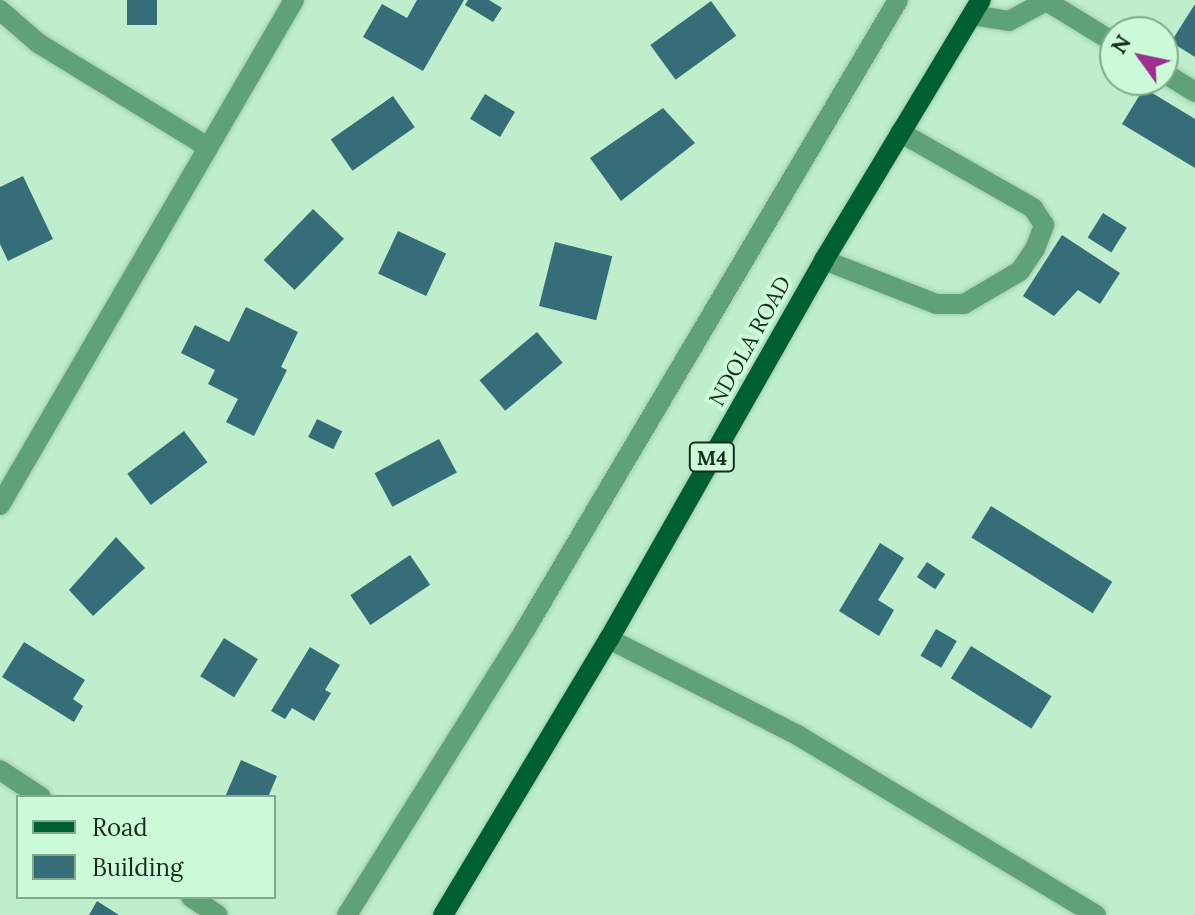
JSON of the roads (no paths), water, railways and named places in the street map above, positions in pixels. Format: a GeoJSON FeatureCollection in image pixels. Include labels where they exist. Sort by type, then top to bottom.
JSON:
{"type":"FeatureCollection","features":[{"type":"Feature","properties":{"kind":"main road","name":"NDOLA ROAD"},"geometry":{"type":"LineString","coordinates":[[443,915],[609,639],[824,260],[977,7]]}},
{"type":"Feature","properties":{"kind":"street"},"geometry":{"type":"LineString","coordinates":[[0,505],[294,0]]}},
{"type":"Feature","properties":{"kind":"street"},"geometry":{"type":"LineString","coordinates":[[347,915],[525,630],[898,0]]}},
{"type":"Feature","properties":{"kind":"street"},"geometry":{"type":"LineString","coordinates":[[977,7],[1009,21],[1048,1],[1099,33]]}},
{"type":"Feature","properties":{"kind":"street"},"geometry":{"type":"LineString","coordinates":[[0,10],[38,43],[208,147]]}},
{"type":"Feature","properties":{"kind":"street"},"geometry":{"type":"LineString","coordinates":[[824,260],[936,304],[964,304],[1020,271],[1035,249],[1044,225],[1033,208],[900,132]]}},
{"type":"Feature","properties":{"kind":"street"},"geometry":{"type":"LineString","coordinates":[[609,639],[799,736],[1096,915]]}},
{"type":"Feature","properties":{"kind":"street"},"geometry":{"type":"LineString","coordinates":[[0,770],[38,795]]}},
{"type":"Feature","properties":{"kind":"street"},"geometry":{"type":"LineString","coordinates":[[194,899],[218,915]]}}]}
